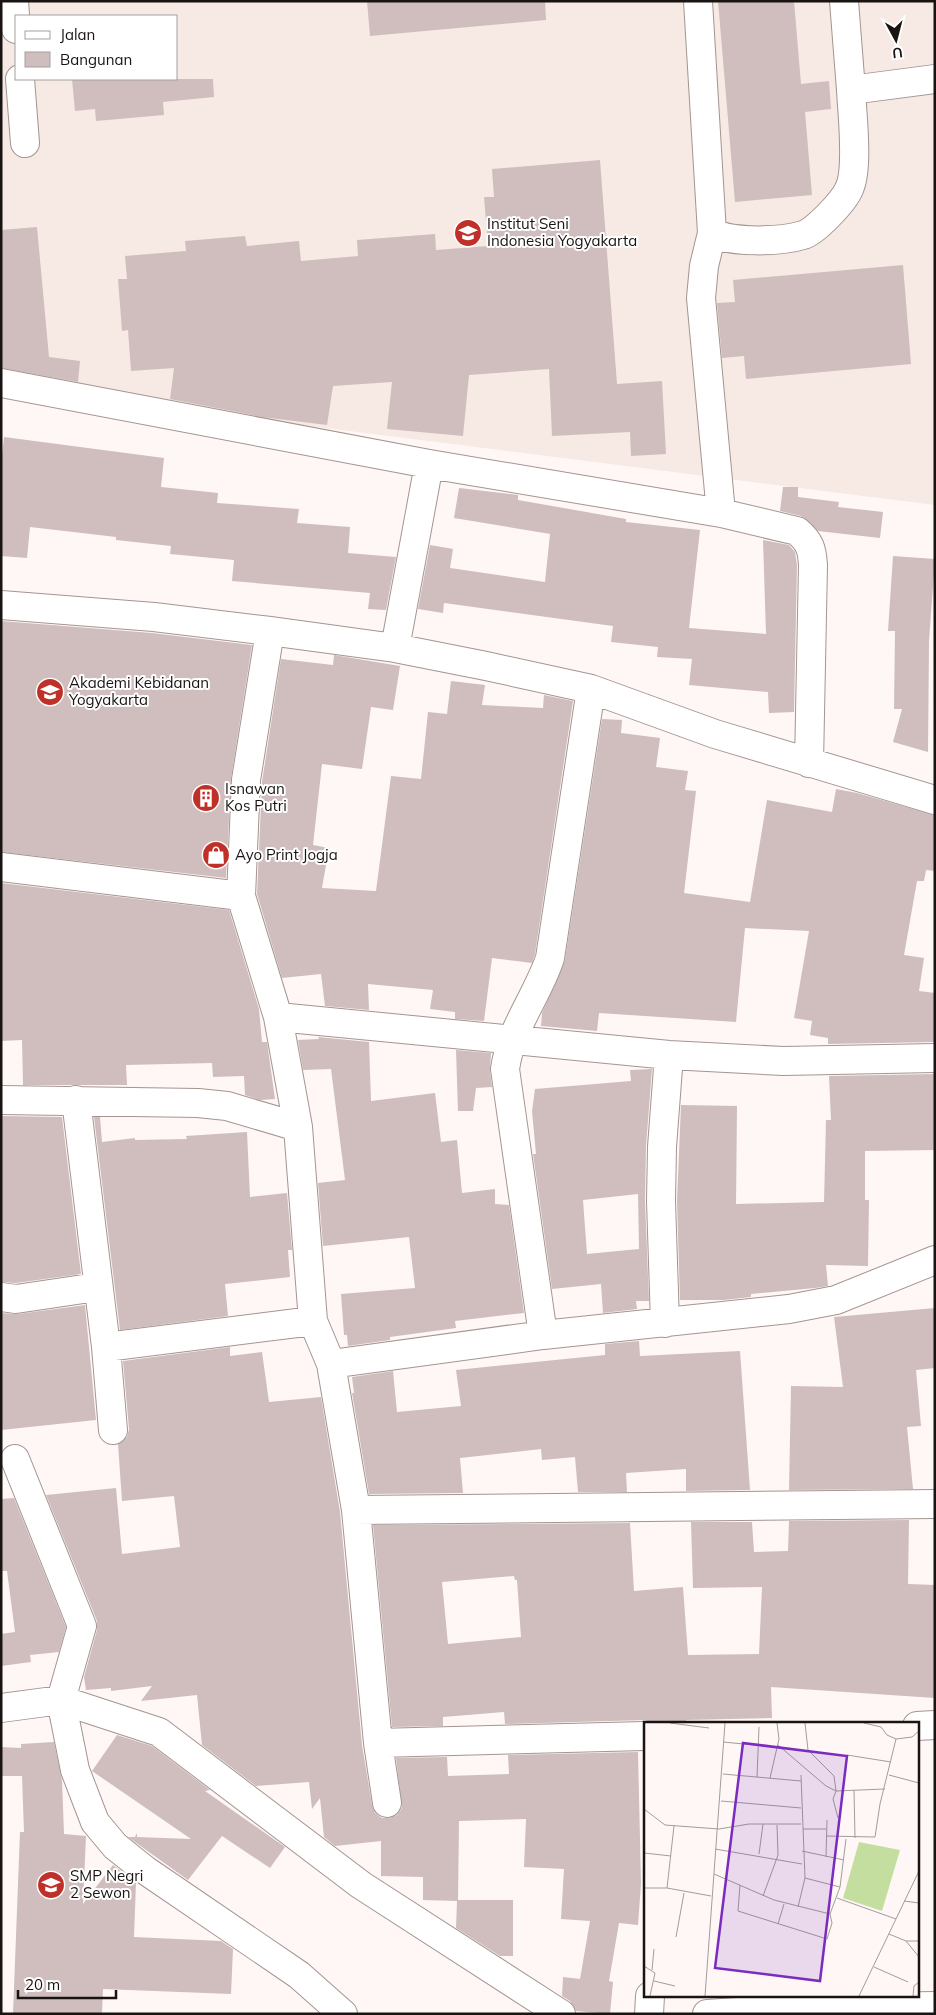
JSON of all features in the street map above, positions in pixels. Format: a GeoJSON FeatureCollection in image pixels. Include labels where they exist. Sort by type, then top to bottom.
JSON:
{"type":"FeatureCollection","features":[{"type":"Feature","properties":{"kind":"street"},"geometry":{"type":"LineString","coordinates":[[14,1],[15,15]]}},
{"type":"Feature","properties":{"kind":"street"},"geometry":{"type":"LineString","coordinates":[[698,1],[712,233],[704,266],[700,298],[721,513]]}},
{"type":"Feature","properties":{"kind":"street"},"geometry":{"type":"LineString","coordinates":[[712,233],[735,240],[751,241],[805,235],[828,216],[850,189],[854,164],[851,90],[844,1]]}},
{"type":"Feature","properties":{"kind":"street"},"geometry":{"type":"LineString","coordinates":[[851,90],[935,79]]}},
{"type":"Feature","properties":{"kind":"street"},"geometry":{"type":"LineString","coordinates":[[20,80],[25,143]]}},
{"type":"Feature","properties":{"kind":"street"},"geometry":{"type":"LineString","coordinates":[[1,382],[429,464],[721,513],[797,531],[807,539],[812,548],[809,763]]}},
{"type":"Feature","properties":{"kind":"street"},"geometry":{"type":"LineString","coordinates":[[395,648],[429,464]]}},
{"type":"Feature","properties":{"kind":"street"},"geometry":{"type":"LineString","coordinates":[[1,605],[154,618],[395,648],[590,689],[716,734],[935,800]]}},
{"type":"Feature","properties":{"kind":"street"},"geometry":{"type":"LineString","coordinates":[[270,631],[246,780],[240,896],[278,1017],[298,1127],[314,1321],[331,1364],[356,1510],[378,1743],[387,1803]]}},
{"type":"Feature","properties":{"kind":"street"},"geometry":{"type":"LineString","coordinates":[[543,1336],[505,1069],[512,1038],[543,978],[550,958],[590,689]]}},
{"type":"Feature","properties":{"kind":"street"},"geometry":{"type":"LineString","coordinates":[[1,867],[240,896]]}},
{"type":"Feature","properties":{"kind":"street"},"geometry":{"type":"LineString","coordinates":[[278,1017],[512,1038],[669,1055],[783,1061],[935,1058]]}},
{"type":"Feature","properties":{"kind":"street"},"geometry":{"type":"LineString","coordinates":[[664,1323],[661,1174],[669,1055]]}},
{"type":"Feature","properties":{"kind":"street"},"geometry":{"type":"LineString","coordinates":[[1,1100],[198,1103],[227,1106],[298,1127]]}},
{"type":"Feature","properties":{"kind":"street"},"geometry":{"type":"LineString","coordinates":[[76,1100],[97,1287],[106,1347],[113,1430]]}},
{"type":"Feature","properties":{"kind":"street"},"geometry":{"type":"LineString","coordinates":[[331,1364],[543,1336],[789,1309],[836,1300],[935,1260]]}},
{"type":"Feature","properties":{"kind":"street"},"geometry":{"type":"LineString","coordinates":[[1,1297],[16,1299],[97,1287]]}},
{"type":"Feature","properties":{"kind":"street"},"geometry":{"type":"LineString","coordinates":[[106,1347],[314,1321]]}},
{"type":"Feature","properties":{"kind":"street"},"geometry":{"type":"LineString","coordinates":[[15,1459],[82,1626],[61,1700],[83,1795],[95,1822],[115,1846],[144,1870],[299,1975],[334,2012]]}},
{"type":"Feature","properties":{"kind":"street"},"geometry":{"type":"LineString","coordinates":[[356,1510],[935,1504]]}},
{"type":"Feature","properties":{"kind":"street"},"geometry":{"type":"LineString","coordinates":[[1,1708],[61,1700],[159,1732],[361,1885],[561,2014]]}},
{"type":"Feature","properties":{"kind":"street"},"geometry":{"type":"LineString","coordinates":[[918,1726],[935,1725]]}},
{"type":"Feature","properties":{"kind":"street"},"geometry":{"type":"LineString","coordinates":[[378,1743],[644,1736]]}},
{"type":"Feature","properties":{"kind":"street"},"geometry":{"type":"LineString","coordinates":[[649,2014],[650,1998]]}},
{"type":"Feature","properties":{"kind":"street"},"geometry":{"type":"LineString","coordinates":[[707,2014],[799,2006],[935,2006]]}},
{"type":"Feature","properties":{"kind":"shaded area","name":"Institut Seni Indonesia Yogyakarta"},"geometry":{"type":"Polygon","coordinates":[[[1,1],[935,1],[935,505],[1,387],[1,1]]]}},
{"type":"Feature","properties":{"kind":"building"},"geometry":{"type":"Polygon","coordinates":[[[367,1],[545,1],[546,20],[370,36],[367,1]]]}},
{"type":"Feature","properties":{"kind":"building"},"geometry":{"type":"Polygon","coordinates":[[[718,1],[794,1],[801,84],[829,81],[831,109],[805,112],[812,195],[735,202],[718,1]]]}},
{"type":"Feature","properties":{"kind":"building"},"geometry":{"type":"Polygon","coordinates":[[[213,79],[214,97],[163,102],[164,115],[96,121],[95,109],[75,111],[72,80],[213,79]]]}},
{"type":"Feature","properties":{"kind":"building"},"geometry":{"type":"Polygon","coordinates":[[[600,160],[617,384],[662,381],[666,454],[631,456],[630,432],[552,436],[549,369],[469,375],[463,436],[387,429],[392,382],[333,386],[327,425],[262,417],[170,399],[174,368],[131,371],[128,330],[122,331],[118,279],[127,279],[125,256],[186,251],[185,241],[245,236],[247,246],[299,241],[301,261],[358,256],[357,240],[435,234],[436,250],[488,246],[484,197],[494,197],[492,169],[600,160]]]}},
{"type":"Feature","properties":{"kind":"building"},"geometry":{"type":"Polygon","coordinates":[[[37,227],[49,357],[80,361],[78,382],[1,368],[1,230],[37,227]]]}},
{"type":"Feature","properties":{"kind":"building"},"geometry":{"type":"Polygon","coordinates":[[[903,265],[911,364],[746,379],[744,356],[722,358],[717,303],[735,302],[733,280],[903,265]]]}},
{"type":"Feature","properties":{"kind":"building"},"geometry":{"type":"Polygon","coordinates":[[[4,437],[164,458],[161,487],[218,493],[217,503],[299,509],[297,523],[350,527],[348,553],[396,557],[386,610],[368,609],[370,593],[232,581],[234,560],[170,554],[171,546],[116,540],[116,537],[30,527],[27,558],[1,556],[1,465],[4,437]]]}},
{"type":"Feature","properties":{"kind":"building"},"geometry":{"type":"Polygon","coordinates":[[[783,487],[798,487],[798,497],[839,502],[838,507],[883,512],[880,538],[818,531],[801,516],[780,511],[783,487]]]}},
{"type":"Feature","properties":{"kind":"building"},"geometry":{"type":"Polygon","coordinates":[[[459,488],[518,495],[518,500],[626,519],[626,522],[700,530],[689,628],[766,634],[763,540],[789,545],[795,552],[797,565],[794,712],[769,713],[768,692],[689,685],[692,659],[657,657],[658,647],[611,642],[613,626],[444,603],[443,613],[418,609],[430,545],[453,549],[450,568],[545,582],[550,534],[454,518],[459,488]]]}},
{"type":"Feature","properties":{"kind":"building"},"geometry":{"type":"Polygon","coordinates":[[[893,556],[935,559],[929,641],[928,752],[893,742],[902,709],[894,709],[895,631],[888,631],[893,556]]]}},
{"type":"Feature","properties":{"kind":"building"},"geometry":{"type":"Polygon","coordinates":[[[1,621],[152,633],[252,645],[231,778],[226,878],[1,852],[1,621]]]}},
{"type":"Feature","properties":{"kind":"building"},"geometry":{"type":"Polygon","coordinates":[[[334,655],[400,666],[393,710],[371,707],[362,769],[322,764],[313,845],[329,848],[322,888],[376,891],[391,776],[421,779],[428,712],[447,714],[451,681],[485,685],[482,705],[543,708],[544,695],[573,701],[535,954],[532,963],[492,958],[484,1021],[455,1019],[455,1012],[430,1009],[433,990],[368,984],[369,1010],[325,1006],[321,974],[282,978],[257,894],[262,782],[281,659],[333,665],[334,655]]]}},
{"type":"Feature","properties":{"kind":"building"},"geometry":{"type":"Polygon","coordinates":[[[602,719],[622,720],[621,733],[660,738],[656,767],[688,771],[685,790],[696,791],[684,893],[750,902],[767,800],[832,812],[836,789],[935,815],[935,871],[926,870],[924,881],[917,881],[904,955],[924,958],[919,991],[935,993],[935,1042],[828,1044],[828,1038],[810,1035],[812,1021],[794,1018],[809,931],[745,928],[736,1022],[599,1013],[597,1031],[541,1026],[542,1013],[565,960],[602,719]]]}},
{"type":"Feature","properties":{"kind":"building"},"geometry":{"type":"Polygon","coordinates":[[[1,883],[229,910],[259,1009],[262,1042],[267,1042],[275,1099],[260,1100],[245,1095],[244,1076],[213,1077],[212,1063],[126,1065],[127,1085],[23,1085],[22,1040],[1,1041],[1,883]]]}},
{"type":"Feature","properties":{"kind":"building"},"geometry":{"type":"Polygon","coordinates":[[[318,1037],[369,1042],[371,1101],[435,1093],[441,1142],[457,1140],[462,1193],[495,1189],[495,1204],[509,1205],[524,1313],[455,1321],[456,1328],[390,1337],[390,1340],[348,1346],[347,1335],[344,1335],[341,1294],[415,1288],[409,1237],[323,1246],[318,1183],[345,1180],[331,1069],[303,1070],[298,1040],[319,1039],[318,1037]]]}},
{"type":"Feature","properties":{"kind":"building"},"geometry":{"type":"Polygon","coordinates":[[[456,1050],[491,1053],[490,1071],[492,1087],[476,1088],[473,1111],[458,1111],[456,1050]]]}},
{"type":"Feature","properties":{"kind":"building"},"geometry":{"type":"Polygon","coordinates":[[[652,1069],[646,1146],[645,1201],[649,1301],[636,1301],[637,1309],[603,1313],[601,1284],[552,1289],[533,1154],[536,1154],[532,1111],[535,1089],[631,1081],[630,1070],[652,1069]],[[638,1194],[583,1200],[587,1254],[639,1249],[638,1194]]]}},
{"type":"Feature","properties":{"kind":"building"},"geometry":{"type":"Polygon","coordinates":[[[935,1074],[935,1150],[865,1151],[865,1200],[869,1200],[868,1266],[826,1265],[828,1286],[751,1294],[751,1297],[724,1300],[680,1300],[677,1201],[681,1105],[737,1106],[736,1204],[824,1202],[826,1120],[831,1120],[829,1076],[935,1074]]]}},
{"type":"Feature","properties":{"kind":"building"},"geometry":{"type":"Polygon","coordinates":[[[1,1116],[62,1117],[81,1274],[16,1283],[1,1282],[1,1116]]]}},
{"type":"Feature","properties":{"kind":"building"},"geometry":{"type":"Polygon","coordinates":[[[94,1117],[100,1117],[102,1142],[135,1138],[135,1140],[187,1139],[186,1136],[247,1132],[250,1197],[287,1193],[292,1250],[288,1250],[290,1277],[225,1284],[228,1316],[120,1330],[94,1117]]]}},
{"type":"Feature","properties":{"kind":"building"},"geometry":{"type":"Polygon","coordinates":[[[85,1305],[96,1420],[1,1430],[1,1313],[18,1314],[85,1305]]]}},
{"type":"Feature","properties":{"kind":"building"},"geometry":{"type":"Polygon","coordinates":[[[935,1308],[935,1368],[916,1370],[921,1426],[907,1427],[913,1489],[789,1490],[791,1386],[843,1387],[834,1317],[935,1308]]]}},
{"type":"Feature","properties":{"kind":"building"},"geometry":{"type":"Polygon","coordinates":[[[639,1341],[640,1356],[740,1351],[750,1490],[686,1491],[686,1469],[626,1473],[627,1492],[578,1492],[575,1457],[542,1460],[541,1449],[460,1458],[463,1493],[369,1494],[352,1393],[354,1393],[352,1377],[393,1371],[397,1412],[461,1406],[456,1370],[605,1355],[605,1344],[639,1341]]]}},
{"type":"Feature","properties":{"kind":"building"},"geometry":{"type":"Polygon","coordinates":[[[230,1347],[230,1356],[262,1352],[269,1402],[321,1397],[340,1512],[362,1745],[375,1813],[382,1818],[390,1818],[397,1815],[402,1808],[396,1758],[447,1757],[448,1776],[509,1774],[508,1755],[638,1752],[641,1884],[638,1925],[619,1923],[609,1981],[613,1982],[610,2014],[576,2011],[570,2001],[562,1996],[563,1977],[580,1979],[590,1921],[561,1919],[564,1869],[524,1867],[526,1819],[459,1821],[458,1900],[513,1900],[513,1956],[500,1956],[456,1928],[457,1901],[423,1900],[423,1877],[381,1876],[381,1841],[335,1846],[324,1837],[320,1798],[312,1809],[309,1782],[256,1786],[202,1745],[197,1695],[141,1701],[152,1686],[111,1691],[111,1688],[86,1690],[84,1677],[97,1630],[97,1621],[46,1495],[116,1488],[122,1554],[180,1547],[174,1496],[122,1501],[118,1444],[127,1437],[129,1429],[123,1361],[230,1347]]]}},
{"type":"Feature","properties":{"kind":"building"},"geometry":{"type":"Polygon","coordinates":[[[14,1498],[66,1627],[59,1652],[30,1655],[31,1662],[1,1666],[1,1634],[15,1632],[7,1571],[1,1571],[1,1499],[14,1498]]]}},
{"type":"Feature","properties":{"kind":"building"},"geometry":{"type":"Polygon","coordinates":[[[909,1520],[908,1584],[935,1585],[935,1698],[771,1687],[772,1718],[686,1720],[686,1722],[650,1722],[645,1720],[505,1724],[504,1712],[443,1717],[443,1726],[392,1727],[373,1525],[630,1523],[634,1591],[683,1587],[688,1655],[759,1654],[762,1587],[693,1588],[691,1522],[752,1522],[754,1552],[788,1551],[789,1521],[909,1520]],[[514,1576],[442,1582],[448,1644],[521,1637],[517,1580],[515,1580],[514,1576]]]}},
{"type":"Feature","properties":{"kind":"building"},"geometry":{"type":"Polygon","coordinates":[[[117,1735],[152,1746],[210,1790],[205,1791],[285,1847],[270,1868],[222,1836],[188,1880],[128,1837],[135,1837],[137,1833],[137,1837],[191,1839],[92,1771],[117,1735]]]}},
{"type":"Feature","properties":{"kind":"building","name":"SMP Negri 2 Sewon"},"geometry":{"type":"Polygon","coordinates":[[[54,1742],[62,1780],[64,1834],[86,1836],[83,1904],[113,1865],[136,1883],[134,1937],[221,1941],[233,1949],[231,1994],[103,1989],[102,2014],[13,2014],[20,1832],[24,1832],[22,1776],[1,1776],[1,1747],[21,1748],[21,1744],[54,1742]]]}},
{"type":"Feature","properties":{"kind":"place","name":"Institut Seni Indonesia Yogyakarta"},"geometry":{"type":"Point","coordinates":[468,233]}},
{"type":"Feature","properties":{"kind":"place","name":"Akademi Kebidanan Yogyakarta"},"geometry":{"type":"Point","coordinates":[50,692]}},
{"type":"Feature","properties":{"kind":"place","name":"Isnawan Kos Putri"},"geometry":{"type":"Point","coordinates":[206,798]}},
{"type":"Feature","properties":{"kind":"place","name":"Ayo Print Jogja"},"geometry":{"type":"Point","coordinates":[216,855]}},
{"type":"Feature","properties":{"kind":"place","name":"SMP Negri 2 Sewon"},"geometry":{"type":"Point","coordinates":[51,1885]}}]}
